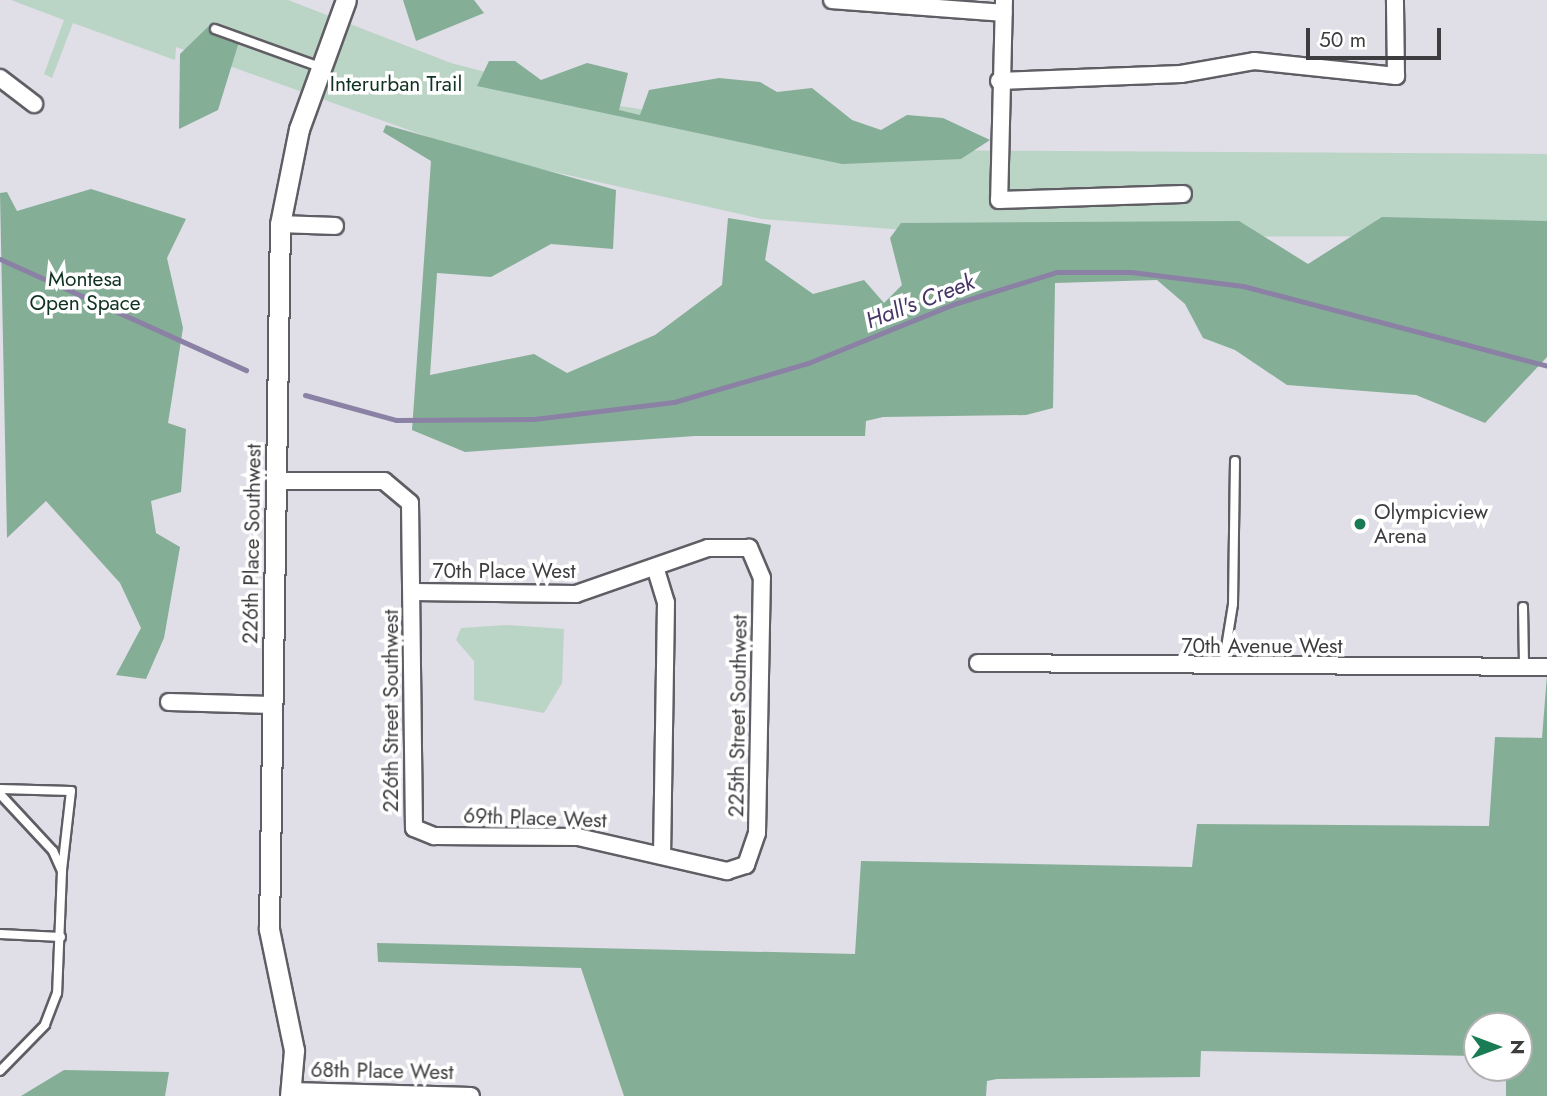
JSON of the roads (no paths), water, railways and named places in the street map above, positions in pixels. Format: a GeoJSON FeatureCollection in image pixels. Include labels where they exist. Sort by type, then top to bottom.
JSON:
{"type":"FeatureCollection","features":[{"type":"Feature","properties":{"kind":"street","name":"226th Place Southwest"},"geometry":{"type":"LineString","coordinates":[[291,1093],[294,1050],[269,941],[280,224],[285,180],[345,0]]}},
{"type":"Feature","properties":{"kind":"street"},"geometry":{"type":"LineString","coordinates":[[832,0],[1004,6],[999,81],[999,200],[1183,194]]}},
{"type":"Feature","properties":{"kind":"street"},"geometry":{"type":"LineString","coordinates":[[999,81],[1181,74],[1254,61],[1396,76],[1395,0]]}},
{"type":"Feature","properties":{"kind":"street"},"geometry":{"type":"LineString","coordinates":[[0,78],[34,104]]}},
{"type":"Feature","properties":{"kind":"street"},"geometry":{"type":"LineString","coordinates":[[280,224],[335,226]]}},
{"type":"Feature","properties":{"kind":"street","name":"70th Place West"},"geometry":{"type":"LineString","coordinates":[[275,481],[384,481],[400,491],[413,521],[413,592],[576,594],[731,544],[756,556]]}},
{"type":"Feature","properties":{"kind":"street","name":"225th Street Southwest"},"geometry":{"type":"LineString","coordinates":[[737,870],[752,857],[757,833],[762,578],[756,556]]}},
{"type":"Feature","properties":{"kind":"street"},"geometry":{"type":"LineString","coordinates":[[656,570],[666,603],[662,854]]}},
{"type":"Feature","properties":{"kind":"street","name":"226th Street Southwest"},"geometry":{"type":"LineString","coordinates":[[413,592],[414,828]]}},
{"type":"Feature","properties":{"kind":"street","name":"70th Avenue West"},"geometry":{"type":"LineString","coordinates":[[978,663],[1547,667]]}},
{"type":"Feature","properties":{"kind":"street"},"geometry":{"type":"LineString","coordinates":[[169,702],[272,705]]}},
{"type":"Feature","properties":{"kind":"street","name":"69th Place West"},"geometry":{"type":"LineString","coordinates":[[414,828],[434,836],[578,837],[737,870]]}},
{"type":"Feature","properties":{"kind":"street","name":"68th Place West"},"geometry":{"type":"LineString","coordinates":[[291,1093],[471,1096]]}},
{"type":"Feature","properties":{"kind":"lane"},"geometry":{"type":"LineString","coordinates":[[215,29],[323,68]]}},
{"type":"Feature","properties":{"kind":"lane"},"geometry":{"type":"LineString","coordinates":[[1223,666],[1233,604],[1235,461]]}},
{"type":"Feature","properties":{"kind":"lane"},"geometry":{"type":"LineString","coordinates":[[1522,607],[1524,667]]}},
{"type":"Feature","properties":{"kind":"lane"},"geometry":{"type":"LineString","coordinates":[[0,792],[71,791],[62,871],[57,993],[45,1025],[0,1071]]}},
{"type":"Feature","properties":{"kind":"lane"},"geometry":{"type":"LineString","coordinates":[[0,792],[53,851],[62,871]]}},
{"type":"Feature","properties":{"kind":"lane"},"geometry":{"type":"LineString","coordinates":[[0,934],[61,937]]}},
{"type":"Feature","properties":{"kind":"waterway","name":"Hall's Creek"},"geometry":{"type":"LineString","coordinates":[[0,259],[246,370]]}},
{"type":"Feature","properties":{"kind":"waterway","name":"Hall's Creek"},"geometry":{"type":"LineString","coordinates":[[305,395],[396,420],[534,419],[674,402],[808,363],[954,304],[1057,272],[1131,272],[1243,286],[1547,366]]}},
{"type":"Feature","properties":{"kind":"place","name":"Olympicview Arena"},"geometry":{"type":"Point","coordinates":[1360,524]}},
{"type":"Feature","properties":{"kind":"park label","name":"Interurban Trail"},"geometry":{"type":"Point","coordinates":[396,84]}},
{"type":"Feature","properties":{"kind":"park label","name":"Montesa Open Space"},"geometry":{"type":"Point","coordinates":[85,291]}}]}
